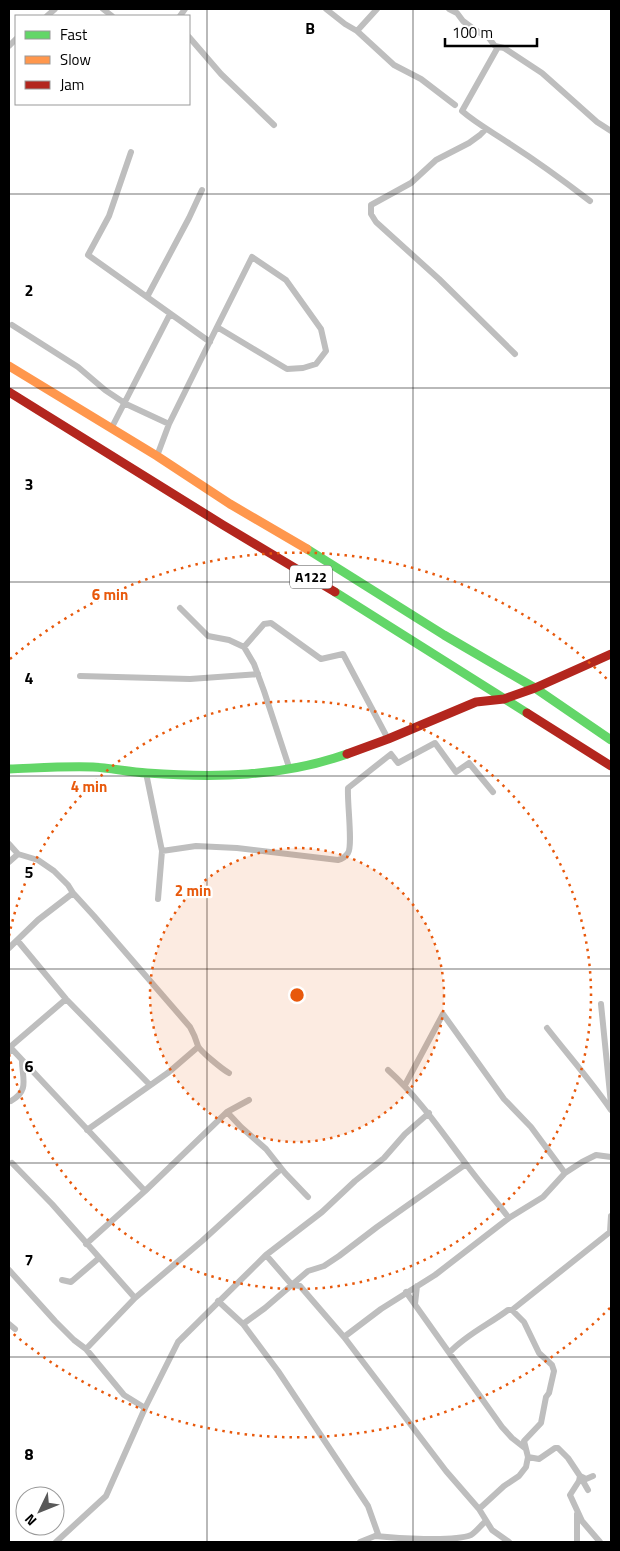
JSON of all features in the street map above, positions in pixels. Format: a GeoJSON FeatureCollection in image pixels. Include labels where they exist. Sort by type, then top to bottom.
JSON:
{"type":"FeatureCollection","features":[{"type":"Feature","properties":{"kind":"main road","name":"A122"},"geometry":{"type":"LineString","coordinates":[[9,366],[157,456],[230,504],[280,532],[444,635],[535,688],[611,740]]}},
{"type":"Feature","properties":{"kind":"main road","name":"A122"},"geometry":{"type":"LineString","coordinates":[[9,392],[215,520],[274,548],[504,699],[611,766]]}},
{"type":"Feature","properties":{"kind":"main road"},"geometry":{"type":"LineString","coordinates":[[274,548],[282,534],[280,532]]}},
{"type":"Feature","properties":{"kind":"main road"},"geometry":{"type":"LineString","coordinates":[[9,768],[93,767],[146,773],[204,776],[263,774],[290,770],[321,763],[388,739],[476,702],[504,699],[535,688],[611,654]]}},
{"type":"Feature","properties":{"kind":"street"},"geometry":{"type":"LineString","coordinates":[[326,9],[357,31],[394,65],[422,79],[454,105]]}},
{"type":"Feature","properties":{"kind":"street"},"geometry":{"type":"LineString","coordinates":[[357,31],[377,9]]}},
{"type":"Feature","properties":{"kind":"street"},"geometry":{"type":"LineString","coordinates":[[449,9],[460,16],[463,21],[488,37],[496,46],[504,48],[542,73],[597,122],[611,131]]}},
{"type":"Feature","properties":{"kind":"street"},"geometry":{"type":"LineString","coordinates":[[190,38],[221,74],[274,125]]}},
{"type":"Feature","properties":{"kind":"street"},"geometry":{"type":"LineString","coordinates":[[498,47],[462,111],[476,124],[566,182],[590,201]]}},
{"type":"Feature","properties":{"kind":"street"},"geometry":{"type":"LineString","coordinates":[[486,129],[469,143],[436,160],[411,183],[371,205],[371,214],[376,222],[432,272],[515,354]]}},
{"type":"Feature","properties":{"kind":"street"},"geometry":{"type":"LineString","coordinates":[[131,152],[109,216],[88,255],[210,342]]}},
{"type":"Feature","properties":{"kind":"street"},"geometry":{"type":"LineString","coordinates":[[147,297],[202,190]]}},
{"type":"Feature","properties":{"kind":"street"},"geometry":{"type":"LineString","coordinates":[[157,456],[169,424],[210,342],[217,327],[252,257],[286,280],[321,330],[326,351],[316,364],[303,368],[287,369],[217,327]]}},
{"type":"Feature","properties":{"kind":"street"},"geometry":{"type":"LineString","coordinates":[[111,429],[170,314]]}},
{"type":"Feature","properties":{"kind":"street"},"geometry":{"type":"LineString","coordinates":[[12,326],[78,367],[105,390],[125,403],[169,424]]}},
{"type":"Feature","properties":{"kind":"street"},"geometry":{"type":"LineString","coordinates":[[180,608],[208,636],[230,640],[244,647],[258,674],[290,770]]}},
{"type":"Feature","properties":{"kind":"street"},"geometry":{"type":"LineString","coordinates":[[244,647],[264,624],[271,623],[321,658],[343,654],[388,739]]}},
{"type":"Feature","properties":{"kind":"street"},"geometry":{"type":"LineString","coordinates":[[80,676],[190,679],[258,674]]}},
{"type":"Feature","properties":{"kind":"street"},"geometry":{"type":"LineString","coordinates":[[162,852],[196,846],[237,848],[338,860],[348,854],[351,846],[347,800],[348,788],[391,754],[398,763],[435,743],[456,772],[470,764],[494,792]]}},
{"type":"Feature","properties":{"kind":"street"},"geometry":{"type":"LineString","coordinates":[[146,773],[162,852],[158,899]]}},
{"type":"Feature","properties":{"kind":"street"},"geometry":{"type":"LineString","coordinates":[[9,844],[18,854],[38,860],[54,871],[190,1028],[195,1035],[198,1047],[228,1072]]}},
{"type":"Feature","properties":{"kind":"street"},"geometry":{"type":"LineString","coordinates":[[9,862],[18,854]]}},
{"type":"Feature","properties":{"kind":"street"},"geometry":{"type":"LineString","coordinates":[[9,948],[38,920],[73,893]]}},
{"type":"Feature","properties":{"kind":"street"},"geometry":{"type":"LineString","coordinates":[[17,940],[66,999],[150,1085]]}},
{"type":"Feature","properties":{"kind":"street"},"geometry":{"type":"LineString","coordinates":[[66,999],[10,1050],[22,1060],[145,1192]]}},
{"type":"Feature","properties":{"kind":"street"},"geometry":{"type":"LineString","coordinates":[[601,1004],[611,1104]]}},
{"type":"Feature","properties":{"kind":"street"},"geometry":{"type":"LineString","coordinates":[[405,1085],[444,1014],[504,1099],[531,1127],[565,1173]]}},
{"type":"Feature","properties":{"kind":"street"},"geometry":{"type":"LineString","coordinates":[[547,1028],[575,1065],[597,1089],[611,1110]]}},
{"type":"Feature","properties":{"kind":"street"},"geometry":{"type":"LineString","coordinates":[[87,1130],[150,1085],[198,1047]]}},
{"type":"Feature","properties":{"kind":"street"},"geometry":{"type":"LineString","coordinates":[[11,1101],[18,1097],[25,1086],[22,1060]]}},
{"type":"Feature","properties":{"kind":"street"},"geometry":{"type":"LineString","coordinates":[[388,1070],[405,1085],[429,1113],[509,1218]]}},
{"type":"Feature","properties":{"kind":"street"},"geometry":{"type":"LineString","coordinates":[[86,1244],[145,1192],[227,1112],[249,1100]]}},
{"type":"Feature","properties":{"kind":"street"},"geometry":{"type":"LineString","coordinates":[[227,1112],[266,1149],[281,1169],[308,1197]]}},
{"type":"Feature","properties":{"kind":"street"},"geometry":{"type":"LineString","coordinates":[[56,1542],[106,1496],[145,1408],[178,1342],[266,1255],[322,1212],[354,1181],[384,1158],[429,1113]]}},
{"type":"Feature","properties":{"kind":"street"},"geometry":{"type":"LineString","coordinates":[[344,1338],[381,1309],[435,1275],[509,1218],[543,1197],[565,1173],[596,1155],[611,1157]]}},
{"type":"Feature","properties":{"kind":"street"},"geometry":{"type":"LineString","coordinates":[[12,1163],[52,1204],[135,1298]]}},
{"type":"Feature","properties":{"kind":"street"},"geometry":{"type":"LineString","coordinates":[[243,1324],[308,1271],[324,1266],[339,1256],[466,1164]]}},
{"type":"Feature","properties":{"kind":"street"},"geometry":{"type":"LineString","coordinates":[[86,1349],[135,1298],[202,1241],[281,1169]]}},
{"type":"Feature","properties":{"kind":"street"},"geometry":{"type":"LineString","coordinates":[[450,1352],[462,1339],[508,1310],[512,1310],[611,1233],[611,1216]]}},
{"type":"Feature","properties":{"kind":"street"},"geometry":{"type":"LineString","coordinates":[[266,1255],[292,1285],[300,1286],[344,1338],[446,1471],[479,1509],[492,1530],[509,1542]]}},
{"type":"Feature","properties":{"kind":"street"},"geometry":{"type":"LineString","coordinates":[[62,1280],[71,1282],[99,1258]]}},
{"type":"Feature","properties":{"kind":"street"},"geometry":{"type":"LineString","coordinates":[[9,1270],[55,1321],[86,1349],[124,1395],[145,1408]]}},
{"type":"Feature","properties":{"kind":"street"},"geometry":{"type":"LineString","coordinates":[[415,1304],[417,1286]]}},
{"type":"Feature","properties":{"kind":"street"},"geometry":{"type":"LineString","coordinates":[[406,1292],[502,1427],[526,1449]]}},
{"type":"Feature","properties":{"kind":"street"},"geometry":{"type":"LineString","coordinates":[[218,1301],[243,1324],[278,1371],[368,1506],[378,1534],[375,1536]]}},
{"type":"Feature","properties":{"kind":"street"},"geometry":{"type":"LineString","coordinates":[[479,1509],[504,1486],[519,1476],[526,1467],[528,1458],[524,1441],[541,1423],[554,1371],[552,1365],[539,1353],[524,1322],[512,1310]]}},
{"type":"Feature","properties":{"kind":"street"},"geometry":{"type":"LineString","coordinates":[[528,1458],[539,1459],[555,1448],[558,1448],[568,1458],[588,1490]]}},
{"type":"Feature","properties":{"kind":"street"},"geometry":{"type":"LineString","coordinates":[[580,1476],[586,1479],[592,1476]]}},
{"type":"Feature","properties":{"kind":"street"},"geometry":{"type":"LineString","coordinates":[[580,1476],[570,1495],[577,1512],[587,1528],[600,1542]]}},
{"type":"Feature","properties":{"kind":"street"},"geometry":{"type":"LineString","coordinates":[[577,1512],[577,1542]]}},
{"type":"Feature","properties":{"kind":"street"},"geometry":{"type":"LineString","coordinates":[[360,1542],[375,1536],[435,1538],[471,1534],[486,1521]]}},
{"type":"Feature","properties":{"kind":"street"},"geometry":{"type":"LineString","coordinates":[[471,1534],[471,1542]]}},
{"type":"Feature","properties":{"kind":"traffic: fast"},"geometry":{"type":"LineString","coordinates":[[307,549],[444,635],[535,688],[611,740]]}},
{"type":"Feature","properties":{"kind":"traffic: fast"},"geometry":{"type":"LineString","coordinates":[[335,592],[527,713]]}},
{"type":"Feature","properties":{"kind":"traffic: fast"},"geometry":{"type":"LineString","coordinates":[[9,769],[93,767],[147,773],[248,774],[323,762],[347,754]]}},
{"type":"Feature","properties":{"kind":"traffic: slow"},"geometry":{"type":"LineString","coordinates":[[9,366],[157,456],[230,504],[307,549]]}},
{"type":"Feature","properties":{"kind":"traffic: jam"},"geometry":{"type":"LineString","coordinates":[[9,392],[335,592]]}},
{"type":"Feature","properties":{"kind":"traffic: jam"},"geometry":{"type":"LineString","coordinates":[[347,754],[476,702],[504,699],[535,688],[611,654]]}},
{"type":"Feature","properties":{"kind":"traffic: jam"},"geometry":{"type":"LineString","coordinates":[[527,713],[611,766]]}}]}
